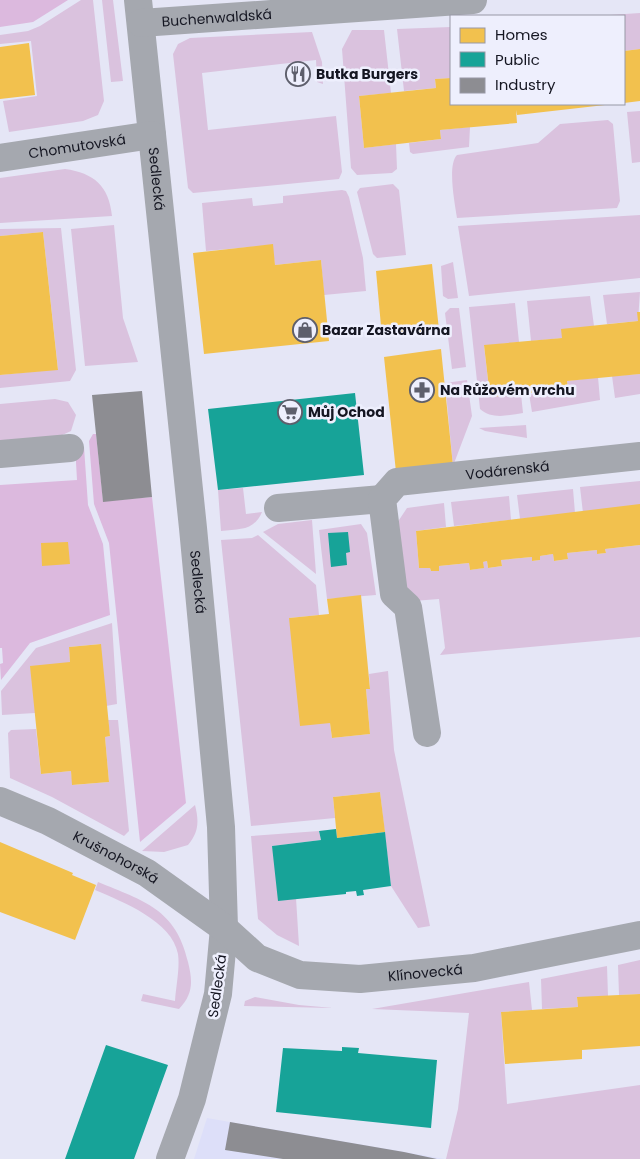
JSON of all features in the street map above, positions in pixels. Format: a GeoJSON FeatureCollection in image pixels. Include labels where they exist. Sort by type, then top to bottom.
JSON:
{"type":"FeatureCollection","features":[{"type":"Feature","properties":{"kind":"street","name":"Buchenwaldská"},"geometry":{"type":"LineString","coordinates":[[140,11],[473,0]]}},
{"type":"Feature","properties":{"kind":"street","name":"Sedlecká"},"geometry":{"type":"LineString","coordinates":[[140,11],[193,528],[221,827],[224,928],[218,994],[209,1038],[192,1098],[170,1159]]}},
{"type":"Feature","properties":{"kind":"street","name":"Chomutovská"},"geometry":{"type":"LineString","coordinates":[[0,158],[152,135]]}},
{"type":"Feature","properties":{"kind":"street"},"geometry":{"type":"LineString","coordinates":[[0,454],[70,448]]}},
{"type":"Feature","properties":{"kind":"street","name":"Vodárenská"},"geometry":{"type":"LineString","coordinates":[[382,499],[397,482],[640,456]]}},
{"type":"Feature","properties":{"kind":"street"},"geometry":{"type":"LineString","coordinates":[[278,508],[382,499],[394,594],[408,607],[427,733]]}},
{"type":"Feature","properties":{"kind":"street","name":"Krušnohorská"},"geometry":{"type":"LineString","coordinates":[[0,801],[48,821],[147,873],[224,928]]}},
{"type":"Feature","properties":{"kind":"street","name":"Klínovecká"},"geometry":{"type":"LineString","coordinates":[[224,928],[257,958],[300,975],[360,979],[474,968],[640,935]]}},
{"type":"Feature","properties":{"kind":"shaded area"},"geometry":{"type":"Polygon","coordinates":[[[0,0],[68,0],[33,22],[0,27],[0,0]]]}},
{"type":"Feature","properties":{"kind":"shaded area"},"geometry":{"type":"Polygon","coordinates":[[[81,0],[93,0],[104,101],[98,115],[83,121],[9,132],[3,101],[37,96],[31,41],[0,44],[0,35],[28,31],[40,26],[81,0]]]}},
{"type":"Feature","properties":{"kind":"shaded area"},"geometry":{"type":"Polygon","coordinates":[[[102,0],[113,0],[123,81],[111,82],[102,0]]]}},
{"type":"Feature","properties":{"kind":"shaded area"},"geometry":{"type":"Polygon","coordinates":[[[640,13],[640,49],[625,51],[625,15],[610,15],[640,13]]]}},
{"type":"Feature","properties":{"kind":"shaded area"},"geometry":{"type":"Polygon","coordinates":[[[450,27],[450,78],[435,79],[436,88],[404,91],[397,29],[450,27]]]}},
{"type":"Feature","properties":{"kind":"shaded area"},"geometry":{"type":"Polygon","coordinates":[[[352,30],[384,30],[391,93],[359,96],[364,148],[396,144],[397,169],[392,173],[357,175],[351,168],[342,49],[352,30]]]}},
{"type":"Feature","properties":{"kind":"shaded area"},"geometry":{"type":"Polygon","coordinates":[[[312,32],[322,62],[323,84],[317,82],[316,60],[202,73],[208,130],[336,116],[342,172],[339,179],[193,193],[188,188],[173,54],[178,44],[190,38],[312,32]]]}},
{"type":"Feature","properties":{"kind":"shaded area"},"geometry":{"type":"Polygon","coordinates":[[[640,111],[640,162],[632,163],[627,112],[640,111]]]}},
{"type":"Feature","properties":{"kind":"shaded area"},"geometry":{"type":"Polygon","coordinates":[[[608,120],[613,124],[620,201],[617,208],[457,218],[453,195],[452,167],[457,155],[538,143],[560,124],[608,120]]]}},
{"type":"Feature","properties":{"kind":"shaded area"},"geometry":{"type":"Polygon","coordinates":[[[470,127],[469,147],[413,154],[410,152],[409,143],[441,139],[440,130],[470,127]]]}},
{"type":"Feature","properties":{"kind":"shaded area"},"geometry":{"type":"Polygon","coordinates":[[[65,169],[84,174],[98,183],[107,197],[112,216],[0,223],[0,178],[65,169]]]}},
{"type":"Feature","properties":{"kind":"shaded area"},"geometry":{"type":"Polygon","coordinates":[[[393,184],[399,190],[406,255],[377,258],[373,254],[357,192],[360,188],[393,184]]]}},
{"type":"Feature","properties":{"kind":"shaded area"},"geometry":{"type":"Polygon","coordinates":[[[346,191],[349,197],[363,258],[366,291],[324,295],[321,260],[275,265],[272,245],[206,251],[202,203],[252,198],[253,206],[283,203],[283,196],[346,191]]]}},
{"type":"Feature","properties":{"kind":"shaded area"},"geometry":{"type":"Polygon","coordinates":[[[640,215],[640,278],[469,296],[458,226],[640,215]]]}},
{"type":"Feature","properties":{"kind":"shaded area"},"geometry":{"type":"Polygon","coordinates":[[[114,225],[123,318],[138,362],[85,366],[71,229],[114,225]]]}},
{"type":"Feature","properties":{"kind":"shaded area"},"geometry":{"type":"Polygon","coordinates":[[[61,228],[76,370],[70,381],[0,388],[0,375],[58,369],[43,232],[0,236],[0,229],[61,228]]]}},
{"type":"Feature","properties":{"kind":"shaded area"},"geometry":{"type":"Polygon","coordinates":[[[453,262],[458,298],[448,299],[443,296],[441,266],[453,262]]]}},
{"type":"Feature","properties":{"kind":"shaded area"},"geometry":{"type":"Polygon","coordinates":[[[640,292],[638,321],[607,324],[603,295],[640,292]]]}},
{"type":"Feature","properties":{"kind":"shaded area"},"geometry":{"type":"Polygon","coordinates":[[[590,296],[594,326],[562,338],[531,341],[527,301],[590,296]]]}},
{"type":"Feature","properties":{"kind":"shaded area"},"geometry":{"type":"Polygon","coordinates":[[[515,303],[519,342],[484,346],[490,397],[521,394],[523,413],[506,416],[490,415],[480,409],[469,307],[515,303]]]}},
{"type":"Feature","properties":{"kind":"shaded area"},"geometry":{"type":"Polygon","coordinates":[[[450,308],[459,308],[466,367],[452,369],[445,313],[450,308]]]}},
{"type":"Feature","properties":{"kind":"shaded area"},"geometry":{"type":"Polygon","coordinates":[[[640,374],[640,394],[615,398],[612,376],[640,374]]]}},
{"type":"Feature","properties":{"kind":"shaded area"},"geometry":{"type":"Polygon","coordinates":[[[598,377],[600,400],[532,412],[529,394],[568,389],[567,381],[598,377]]]}},
{"type":"Feature","properties":{"kind":"shaded area"},"geometry":{"type":"Polygon","coordinates":[[[467,380],[472,416],[453,466],[445,383],[467,380]]]}},
{"type":"Feature","properties":{"kind":"shaded area"},"geometry":{"type":"Polygon","coordinates":[[[55,399],[68,402],[76,415],[71,431],[60,436],[0,442],[0,404],[55,399]]]}},
{"type":"Feature","properties":{"kind":"shaded area"},"geometry":{"type":"Polygon","coordinates":[[[526,425],[527,438],[485,431],[479,428],[526,425]]]}},
{"type":"Feature","properties":{"kind":"shaded area"},"geometry":{"type":"Polygon","coordinates":[[[93,434],[96,434],[103,501],[152,497],[186,803],[140,842],[109,543],[94,504],[89,441],[93,434]]]}},
{"type":"Feature","properties":{"kind":"shaded area"},"geometry":{"type":"Polygon","coordinates":[[[75,445],[84,447],[88,505],[103,544],[110,615],[30,643],[1,680],[0,664],[3,663],[2,648],[0,648],[0,485],[77,480],[75,445]]]}},
{"type":"Feature","properties":{"kind":"shaded area"},"geometry":{"type":"Polygon","coordinates":[[[640,481],[640,505],[583,513],[580,487],[640,481]]]}},
{"type":"Feature","properties":{"kind":"shaded area"},"geometry":{"type":"Polygon","coordinates":[[[243,488],[246,514],[262,512],[259,518],[255,523],[246,528],[221,531],[218,490],[243,488]]]}},
{"type":"Feature","properties":{"kind":"shaded area"},"geometry":{"type":"Polygon","coordinates":[[[573,489],[575,513],[520,519],[517,495],[573,489]]]}},
{"type":"Feature","properties":{"kind":"shaded area"},"geometry":{"type":"Polygon","coordinates":[[[509,496],[511,520],[454,526],[451,502],[509,496]]]}},
{"type":"Feature","properties":{"kind":"shaded area"},"geometry":{"type":"Polygon","coordinates":[[[444,503],[446,527],[416,531],[419,568],[430,568],[431,571],[439,571],[439,566],[469,563],[470,570],[483,568],[483,562],[487,561],[488,568],[502,566],[501,560],[532,557],[532,561],[540,560],[540,556],[553,554],[554,561],[568,559],[567,553],[597,550],[597,554],[606,553],[605,549],[640,545],[640,637],[440,655],[445,648],[439,599],[413,601],[399,589],[395,526],[407,508],[444,503]]]}},
{"type":"Feature","properties":{"kind":"shaded area"},"geometry":{"type":"Polygon","coordinates":[[[312,520],[316,574],[263,532],[278,524],[312,520]]]}},
{"type":"Feature","properties":{"kind":"shaded area"},"geometry":{"type":"Polygon","coordinates":[[[361,524],[367,533],[376,595],[327,599],[319,530],[361,524]]]}},
{"type":"Feature","properties":{"kind":"shaded area"},"geometry":{"type":"Polygon","coordinates":[[[258,535],[316,585],[319,615],[289,618],[330,723],[332,738],[370,734],[366,689],[370,688],[369,674],[388,671],[394,750],[430,926],[418,928],[391,886],[380,792],[333,797],[335,818],[251,826],[221,540],[252,538],[258,535]]]}},
{"type":"Feature","properties":{"kind":"shaded area"},"geometry":{"type":"Polygon","coordinates":[[[112,623],[117,704],[106,706],[100,644],[69,647],[70,662],[35,713],[2,715],[1,691],[36,648],[112,623]]]}},
{"type":"Feature","properties":{"kind":"shaded area"},"geometry":{"type":"Polygon","coordinates":[[[108,720],[118,720],[129,831],[124,836],[52,797],[10,778],[8,733],[11,730],[36,729],[41,774],[71,771],[73,785],[109,782],[105,737],[110,736],[108,720]]]}},
{"type":"Feature","properties":{"kind":"shaded area"},"geometry":{"type":"Polygon","coordinates":[[[195,805],[197,826],[194,836],[188,845],[164,852],[142,851],[195,805]]]}},
{"type":"Feature","properties":{"kind":"shaded area"},"geometry":{"type":"Polygon","coordinates":[[[319,831],[321,840],[272,846],[296,898],[299,946],[277,935],[258,919],[251,836],[319,831]]]}},
{"type":"Feature","properties":{"kind":"shaded area"},"geometry":{"type":"Polygon","coordinates":[[[98,882],[130,895],[156,909],[175,930],[183,944],[191,976],[189,993],[179,1009],[141,1001],[143,994],[175,1001],[178,954],[174,942],[156,922],[145,914],[95,890],[98,882]]]}},
{"type":"Feature","properties":{"kind":"shaded area"},"geometry":{"type":"Polygon","coordinates":[[[640,960],[640,994],[619,995],[618,965],[640,960]]]}},
{"type":"Feature","properties":{"kind":"shaded area"},"geometry":{"type":"Polygon","coordinates":[[[607,966],[608,996],[577,998],[578,1007],[542,1009],[541,979],[607,966]]]}},
{"type":"Feature","properties":{"kind":"shaded area"},"geometry":{"type":"Polygon","coordinates":[[[529,982],[532,1010],[501,1012],[507,1104],[640,1085],[640,1159],[446,1159],[458,1109],[469,1013],[372,1009],[529,982]]]}},
{"type":"Feature","properties":{"kind":"shaded area"},"geometry":{"type":"Polygon","coordinates":[[[255,997],[299,1005],[333,1008],[244,1006],[245,1001],[255,997]]]}},
{"type":"Feature","properties":{"kind":"shaded area"},"geometry":{"type":"Polygon","coordinates":[[[207,1118],[445,1159],[194,1159],[207,1118]]]}},
{"type":"Feature","properties":{"kind":"building: Homes"},"geometry":{"type":"Polygon","coordinates":[[[29,43],[35,95],[0,99],[0,47],[29,43]]]}},
{"type":"Feature","properties":{"kind":"building: Homes"},"geometry":{"type":"Polygon","coordinates":[[[640,49],[640,101],[625,103],[625,51],[640,49]]]}},
{"type":"Feature","properties":{"kind":"building: Homes"},"geometry":{"type":"Polygon","coordinates":[[[450,78],[450,105],[605,105],[517,115],[516,110],[517,123],[440,130],[441,139],[364,148],[359,96],[436,88],[435,79],[450,78]]]}},
{"type":"Feature","properties":{"kind":"building: Homes"},"geometry":{"type":"Polygon","coordinates":[[[43,232],[58,370],[0,375],[0,236],[43,232]]]}},
{"type":"Feature","properties":{"kind":"building: Homes"},"geometry":{"type":"Polygon","coordinates":[[[273,244],[275,265],[321,260],[329,341],[204,354],[193,253],[273,244]]]}},
{"type":"Feature","properties":{"kind":"building: Homes"},"geometry":{"type":"Polygon","coordinates":[[[432,264],[439,330],[382,337],[376,271],[432,264]]]}},
{"type":"Feature","properties":{"kind":"building: Homes"},"geometry":{"type":"Polygon","coordinates":[[[637,312],[640,312],[640,374],[567,381],[568,389],[490,397],[484,345],[562,338],[561,329],[638,321],[637,312]]]}},
{"type":"Feature","properties":{"kind":"building: Homes"},"geometry":{"type":"Polygon","coordinates":[[[441,349],[453,466],[396,472],[384,357],[441,349]]]}},
{"type":"Feature","properties":{"kind":"building: Homes"},"geometry":{"type":"Polygon","coordinates":[[[640,504],[640,545],[605,549],[606,553],[597,554],[597,550],[567,553],[568,559],[554,561],[553,554],[540,556],[540,560],[532,561],[532,557],[501,560],[502,566],[488,568],[487,561],[483,562],[484,568],[470,570],[469,563],[439,566],[439,571],[431,571],[430,568],[419,568],[416,531],[640,504]]]}},
{"type":"Feature","properties":{"kind":"building: Homes"},"geometry":{"type":"Polygon","coordinates":[[[68,542],[70,564],[42,566],[41,543],[68,542]]]}},
{"type":"Feature","properties":{"kind":"building: Homes"},"geometry":{"type":"Polygon","coordinates":[[[361,595],[370,689],[366,689],[370,734],[332,738],[330,723],[300,726],[289,618],[329,614],[327,599],[361,595]]]}},
{"type":"Feature","properties":{"kind":"building: Homes"},"geometry":{"type":"Polygon","coordinates":[[[101,644],[110,736],[105,737],[109,782],[72,785],[71,771],[41,774],[30,666],[70,662],[69,647],[101,644]]]}},
{"type":"Feature","properties":{"kind":"building: Homes"},"geometry":{"type":"Polygon","coordinates":[[[380,792],[385,832],[337,838],[333,797],[380,792]]]}},
{"type":"Feature","properties":{"kind":"building: Homes"},"geometry":{"type":"Polygon","coordinates":[[[0,842],[73,873],[72,875],[96,885],[75,940],[0,912],[0,842]]]}},
{"type":"Feature","properties":{"kind":"building: Homes"},"geometry":{"type":"Polygon","coordinates":[[[640,994],[640,1046],[582,1050],[582,1059],[505,1064],[501,1012],[578,1007],[577,997],[640,994]]]}},
{"type":"Feature","properties":{"kind":"building: Public"},"geometry":{"type":"Polygon","coordinates":[[[355,393],[364,475],[218,490],[208,409],[355,393]]]}},
{"type":"Feature","properties":{"kind":"building: Public"},"geometry":{"type":"Polygon","coordinates":[[[348,532],[350,552],[346,553],[347,565],[331,567],[328,533],[348,532]]]}},
{"type":"Feature","properties":{"kind":"building: Public"},"geometry":{"type":"Polygon","coordinates":[[[336,829],[337,838],[385,832],[391,886],[363,890],[364,895],[357,896],[356,891],[346,892],[346,894],[278,901],[272,846],[321,840],[319,831],[336,829]]]}},
{"type":"Feature","properties":{"kind":"building: Public"},"geometry":{"type":"Polygon","coordinates":[[[106,1045],[168,1065],[134,1159],[65,1159],[106,1045]]]}},
{"type":"Feature","properties":{"kind":"building: Public"},"geometry":{"type":"Polygon","coordinates":[[[342,1047],[359,1048],[358,1053],[437,1060],[431,1128],[276,1112],[283,1048],[342,1051],[342,1047]]]}},
{"type":"Feature","properties":{"kind":"building: Industry"},"geometry":{"type":"Polygon","coordinates":[[[142,391],[152,497],[103,502],[92,395],[142,391]]]}},
{"type":"Feature","properties":{"kind":"building: Industry"},"geometry":{"type":"Polygon","coordinates":[[[230,1122],[437,1159],[283,1159],[225,1150],[230,1122]]]}},
{"type":"Feature","properties":{"kind":"place","name":"Butka Burgers"},"geometry":{"type":"Point","coordinates":[298,74]}},
{"type":"Feature","properties":{"kind":"place","name":"Bazar Zastavárna"},"geometry":{"type":"Point","coordinates":[305,330]}},
{"type":"Feature","properties":{"kind":"place","name":"Na Růžovém vrchu"},"geometry":{"type":"Point","coordinates":[422,390]}},
{"type":"Feature","properties":{"kind":"place","name":"Můj Ochod"},"geometry":{"type":"Point","coordinates":[290,412]}}]}
